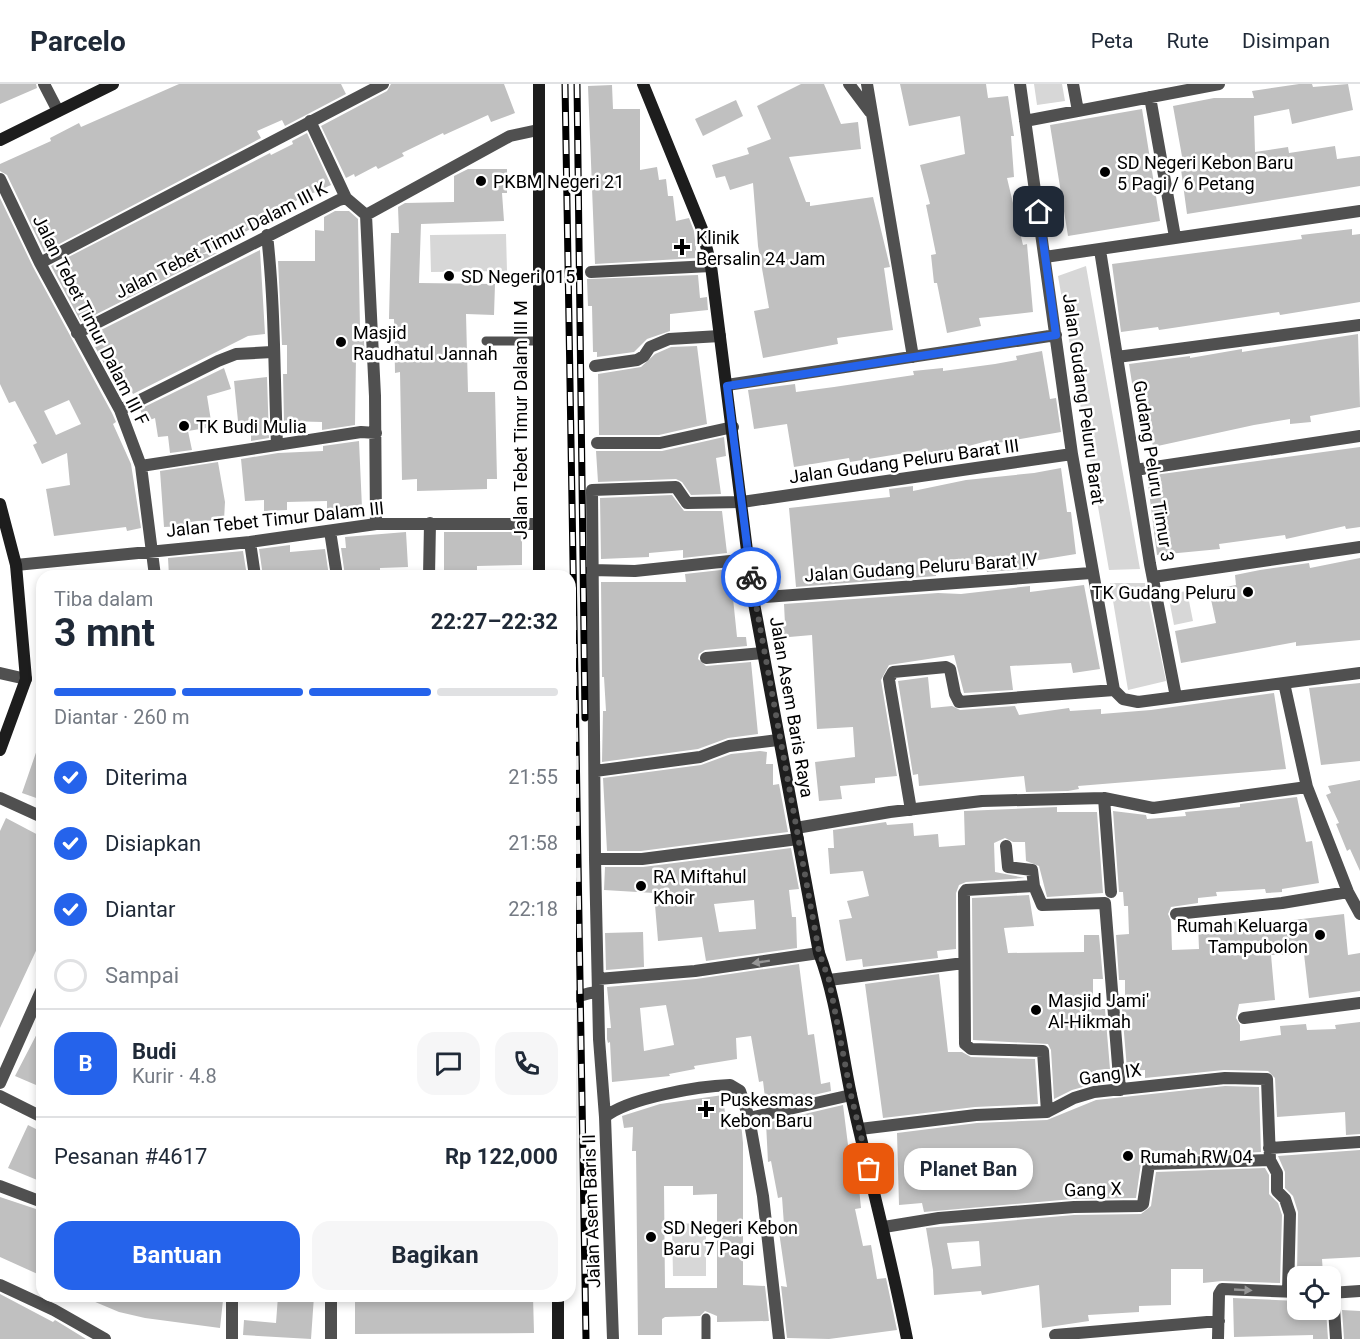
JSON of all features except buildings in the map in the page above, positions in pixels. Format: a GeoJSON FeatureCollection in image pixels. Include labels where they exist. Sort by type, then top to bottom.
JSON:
{"type":"FeatureCollection","features":[{"type":"Feature","properties":{"kind":"street"},"geometry":{"type":"LineString","coordinates":[[44,84],[58,111]]}},
{"type":"Feature","properties":{"kind":"street"},"geometry":{"type":"LineString","coordinates":[[0,140],[112,84]]}},
{"type":"Feature","properties":{"kind":"street"},"geometry":{"type":"LineString","coordinates":[[40,263],[276,142],[310,121],[383,84]]}},
{"type":"Feature","properties":{"kind":"street","name":"Jalan Tebet Timur Dalam III M"},"geometry":{"type":"LineString","coordinates":[[539,84],[539,570]]}},
{"type":"Feature","properties":{"kind":"street","name":"Jalan Asem Baris Raya"},"geometry":{"type":"LineString","coordinates":[[643,84],[702,228],[711,266],[753,598],[778,740],[819,952],[829,980],[851,1095],[884,1227],[908,1339]]}},
{"type":"Feature","properties":{"kind":"street"},"geometry":{"type":"LineString","coordinates":[[849,84],[870,112]]}},
{"type":"Feature","properties":{"kind":"street"},"geometry":{"type":"LineString","coordinates":[[867,84],[913,357]]}},
{"type":"Feature","properties":{"kind":"street","name":"Jalan Gudang Peluru Barat"},"geometry":{"type":"LineString","coordinates":[[1020,84],[1046,256],[1072,454],[1091,573],[1114,690]]}},
{"type":"Feature","properties":{"kind":"street"},"geometry":{"type":"LineString","coordinates":[[1073,84],[1078,111]]}},
{"type":"Feature","properties":{"kind":"street"},"geometry":{"type":"LineString","coordinates":[[1025,122],[1219,84]]}},
{"type":"Feature","properties":{"kind":"street"},"geometry":{"type":"LineString","coordinates":[[1150,97],[1175,237]]}},
{"type":"Feature","properties":{"kind":"street"},"geometry":{"type":"LineString","coordinates":[[310,121],[346,198]]}},
{"type":"Feature","properties":{"kind":"street"},"geometry":{"type":"LineString","coordinates":[[376,524],[376,433],[366,215],[510,136],[538,130]]}},
{"type":"Feature","properties":{"kind":"street","name":"Jalan Tebet Timur Dalam III F"},"geometry":{"type":"LineString","coordinates":[[0,179],[40,263],[120,410],[141,466],[154,570]]}},
{"type":"Feature","properties":{"kind":"street","name":"Jalan Tebet Timur Dalam III K"},"geometry":{"type":"LineString","coordinates":[[78,333],[267,235],[346,198],[366,215]]}},
{"type":"Feature","properties":{"kind":"street"},"geometry":{"type":"LineString","coordinates":[[1046,256],[1360,211]]}},
{"type":"Feature","properties":{"kind":"street"},"geometry":{"type":"LineString","coordinates":[[267,235],[273,286],[272,352],[277,444]]}},
{"type":"Feature","properties":{"kind":"street","name":"Gudang Peluru Timur 3"},"geometry":{"type":"LineString","coordinates":[[1100,250],[1153,577],[1176,697]]}},
{"type":"Feature","properties":{"kind":"street"},"geometry":{"type":"LineString","coordinates":[[591,272],[711,266]]}},
{"type":"Feature","properties":{"kind":"street"},"geometry":{"type":"LineString","coordinates":[[1117,357],[1360,325]]}},
{"type":"Feature","properties":{"kind":"street"},"geometry":{"type":"LineString","coordinates":[[727,386],[1056,335]]}},
{"type":"Feature","properties":{"kind":"street"},"geometry":{"type":"LineString","coordinates":[[595,366],[636,360],[644,356],[650,347],[669,339],[720,336]]}},
{"type":"Feature","properties":{"kind":"street"},"geometry":{"type":"LineString","coordinates":[[120,410],[236,354],[272,352]]}},
{"type":"Feature","properties":{"kind":"street"},"geometry":{"type":"LineString","coordinates":[[597,443],[660,443],[733,427]]}},
{"type":"Feature","properties":{"kind":"street"},"geometry":{"type":"LineString","coordinates":[[141,466],[361,432],[376,433]]}},
{"type":"Feature","properties":{"kind":"street"},"geometry":{"type":"LineString","coordinates":[[1135,470],[1360,436]]}},
{"type":"Feature","properties":{"kind":"street","name":"Jalan Gudang Peluru Barat III"},"geometry":{"type":"LineString","coordinates":[[591,570],[591,493],[596,489],[676,487],[687,503],[742,502],[1072,454]]}},
{"type":"Feature","properties":{"kind":"street"},"geometry":{"type":"LineString","coordinates":[[0,504],[16,565],[26,679],[0,750]]}},
{"type":"Feature","properties":{"kind":"street"},"geometry":{"type":"LineString","coordinates":[[429,570],[430,523]]}},
{"type":"Feature","properties":{"kind":"street","name":"Jalan Tebet Timur Dalam III"},"geometry":{"type":"LineString","coordinates":[[16,565],[250,542],[376,524],[538,524]]}},
{"type":"Feature","properties":{"kind":"street"},"geometry":{"type":"LineString","coordinates":[[330,531],[336,570]]}},
{"type":"Feature","properties":{"kind":"street"},"geometry":{"type":"LineString","coordinates":[[250,542],[254,570]]}},
{"type":"Feature","properties":{"kind":"street"},"geometry":{"type":"LineString","coordinates":[[1153,577],[1360,547]]}},
{"type":"Feature","properties":{"kind":"street"},"geometry":{"type":"LineString","coordinates":[[605,1117],[602,1096],[598,986],[591,570],[635,571],[749,559]]}},
{"type":"Feature","properties":{"kind":"street","name":"Jalan Gudang Peluru Barat IV"},"geometry":{"type":"LineString","coordinates":[[753,598],[1091,573]]}},
{"type":"Feature","properties":{"kind":"street"},"geometry":{"type":"LineString","coordinates":[[705,658],[763,653]]}},
{"type":"Feature","properties":{"kind":"street"},"geometry":{"type":"LineString","coordinates":[[911,810],[889,679],[893,672],[946,667],[950,669],[959,702],[1114,690],[1123,699],[1138,702],[1360,673]]}},
{"type":"Feature","properties":{"kind":"street"},"geometry":{"type":"LineString","coordinates":[[0,674],[26,679]]}},
{"type":"Feature","properties":{"kind":"street"},"geometry":{"type":"LineString","coordinates":[[1284,683],[1307,787],[1348,892],[1360,914]]}},
{"type":"Feature","properties":{"kind":"street"},"geometry":{"type":"LineString","coordinates":[[595,771],[700,757],[729,746],[778,740]]}},
{"type":"Feature","properties":{"kind":"street"},"geometry":{"type":"LineString","coordinates":[[595,859],[642,859],[797,834],[911,810],[982,801],[1104,798],[1154,808],[1307,787]]}},
{"type":"Feature","properties":{"kind":"street"},"geometry":{"type":"LineString","coordinates":[[0,798],[36,813]]}},
{"type":"Feature","properties":{"kind":"street"},"geometry":{"type":"LineString","coordinates":[[1104,798],[1111,892]]}},
{"type":"Feature","properties":{"kind":"street"},"geometry":{"type":"LineString","coordinates":[[1006,846],[1008,867],[1032,870],[1034,885],[1042,905],[1105,903],[1120,1090]]}},
{"type":"Feature","properties":{"kind":"street"},"geometry":{"type":"LineString","coordinates":[[1034,885],[966,890],[964,963],[966,1046],[971,1050],[1043,1051],[1047,1112]]}},
{"type":"Feature","properties":{"kind":"street"},"geometry":{"type":"LineString","coordinates":[[1176,914],[1282,903],[1348,892]]}},
{"type":"Feature","properties":{"kind":"street"},"geometry":{"type":"LineString","coordinates":[[576,997],[598,986],[819,952]]}},
{"type":"Feature","properties":{"kind":"street"},"geometry":{"type":"LineString","coordinates":[[829,980],[964,963]]}},
{"type":"Feature","properties":{"kind":"street"},"geometry":{"type":"LineString","coordinates":[[1244,1018],[1360,1004]]}},
{"type":"Feature","properties":{"kind":"street"},"geometry":{"type":"LineString","coordinates":[[0,1083],[36,1017]]}},
{"type":"Feature","properties":{"kind":"street","name":"Gang IX"},"geometry":{"type":"LineString","coordinates":[[860,1129],[976,1114],[1047,1112],[1085,1094],[1225,1077],[1263,1077],[1268,1083],[1269,1154]]}},
{"type":"Feature","properties":{"kind":"street","name":"Jalan Asem Baris II"},"geometry":{"type":"LineString","coordinates":[[613,1339],[605,1117],[620,1106],[642,1099],[730,1084],[740,1091],[749,1118],[763,1196],[779,1339]]}},
{"type":"Feature","properties":{"kind":"street"},"geometry":{"type":"LineString","coordinates":[[749,1118],[851,1095]]}},
{"type":"Feature","properties":{"kind":"street"},"geometry":{"type":"LineString","coordinates":[[0,1096],[36,1114]]}},
{"type":"Feature","properties":{"kind":"street"},"geometry":{"type":"LineString","coordinates":[[1292,1266],[1290,1214],[1285,1199],[1277,1191],[1277,1173],[1269,1154],[1360,1142]]}},
{"type":"Feature","properties":{"kind":"street","name":"Gang X"},"geometry":{"type":"LineString","coordinates":[[884,1227],[939,1218],[1074,1207],[1140,1206],[1143,1204],[1148,1166],[1151,1164],[1269,1154]]}},
{"type":"Feature","properties":{"kind":"street"},"geometry":{"type":"LineString","coordinates":[[0,1186],[36,1200]]}},
{"type":"Feature","properties":{"kind":"street"},"geometry":{"type":"LineString","coordinates":[[0,1285],[36,1302]]}},
{"type":"Feature","properties":{"kind":"street"},"geometry":{"type":"LineString","coordinates":[[1218,1339],[1219,1294],[1223,1289],[1287,1292]]}},
{"type":"Feature","properties":{"kind":"street"},"geometry":{"type":"LineString","coordinates":[[1341,1292],[1360,1291]]}},
{"type":"Feature","properties":{"kind":"street"},"geometry":{"type":"LineString","coordinates":[[37,1302],[105,1339]]}},
{"type":"Feature","properties":{"kind":"street"},"geometry":{"type":"LineString","coordinates":[[232,1302],[232,1339]]}},
{"type":"Feature","properties":{"kind":"street"},"geometry":{"type":"LineString","coordinates":[[331,1302],[331,1339]]}},
{"type":"Feature","properties":{"kind":"street"},"geometry":{"type":"LineString","coordinates":[[558,1302],[558,1339]]}},
{"type":"Feature","properties":{"kind":"street"},"geometry":{"type":"LineString","coordinates":[[1334,1320],[1335,1339]]}},
{"type":"Feature","properties":{"kind":"street"},"geometry":{"type":"LineString","coordinates":[[1055,1335],[1219,1321]]}},
{"type":"Feature","properties":{"kind":"lane"},"geometry":{"type":"LineString","coordinates":[[486,341],[538,341]]}},
{"type":"Feature","properties":{"kind":"lane"},"geometry":{"type":"LineString","coordinates":[[706,1318],[706,1339]]}},
{"type":"Feature","properties":{"kind":"shaded area"},"geometry":{"type":"Polygon","coordinates":[[[1034,84],[1062,84],[1065,101],[1037,105],[1034,84]]]}},
{"type":"Feature","properties":{"kind":"shaded area"},"geometry":{"type":"Polygon","coordinates":[[[506,234],[507,271],[431,272],[430,235],[506,234]]]}},
{"type":"Feature","properties":{"kind":"shaded area"},"geometry":{"type":"Polygon","coordinates":[[[1086,266],[1140,569],[1109,570],[1058,276],[1086,266]]]}},
{"type":"Feature","properties":{"kind":"shaded area"},"geometry":{"type":"Polygon","coordinates":[[[1110,583],[1145,583],[1166,681],[1128,690],[1110,583]]]}},
{"type":"Feature","properties":{"kind":"shaded area"},"geometry":{"type":"Polygon","coordinates":[[[1187,591],[1193,621],[1174,625],[1168,594],[1187,591]]]}},
{"type":"Feature","properties":{"kind":"shaded area"},"geometry":{"type":"Polygon","coordinates":[[[706,1223],[706,1276],[673,1276],[672,1224],[706,1223]]]}},
{"type":"Feature","properties":{"kind":"railway"},"geometry":{"type":"LineString","coordinates":[[565,84],[573,570]]}},
{"type":"Feature","properties":{"kind":"railway"},"geometry":{"type":"LineString","coordinates":[[577,84],[585,718]]}},
{"type":"Feature","properties":{"kind":"railway"},"geometry":{"type":"LineString","coordinates":[[576,741],[586,1339]]}},
{"type":"Feature","properties":{"kind":"way so far"},"geometry":{"type":"LineString","coordinates":[[751,577],[778,740],[819,952],[829,980],[851,1095],[869,1169]]}},
{"type":"Feature","properties":{"kind":"place","name":"SD Negeri Kebon Baru 5 Pagi / 6 Petang"},"geometry":{"type":"Point","coordinates":[1105,172]}},
{"type":"Feature","properties":{"kind":"place","name":"PKBM Negeri 21"},"geometry":{"type":"Point","coordinates":[481,181]}},
{"type":"Feature","properties":{"kind":"place","name":"Klinik Bersalin 24 Jam"},"geometry":{"type":"Point","coordinates":[682,247]}},
{"type":"Feature","properties":{"kind":"place","name":"SD Negeri 015"},"geometry":{"type":"Point","coordinates":[449,276]}},
{"type":"Feature","properties":{"kind":"place","name":"Masjid Raudhatul Jannah"},"geometry":{"type":"Point","coordinates":[341,342]}},
{"type":"Feature","properties":{"kind":"place","name":"TK Budi Mulia"},"geometry":{"type":"Point","coordinates":[184,426]}},
{"type":"Feature","properties":{"kind":"place","name":"TK Gudang Peluru"},"geometry":{"type":"Point","coordinates":[1248,592]}},
{"type":"Feature","properties":{"kind":"place","name":"RA Miftahul Khoir"},"geometry":{"type":"Point","coordinates":[641,886]}},
{"type":"Feature","properties":{"kind":"place","name":"Rumah Keluarga Tampubolon"},"geometry":{"type":"Point","coordinates":[1320,935]}},
{"type":"Feature","properties":{"kind":"place","name":"Masjid Jami' Al-Hikmah"},"geometry":{"type":"Point","coordinates":[1036,1010]}},
{"type":"Feature","properties":{"kind":"place","name":"Puskesmas Kebon Baru"},"geometry":{"type":"Point","coordinates":[706,1109]}},
{"type":"Feature","properties":{"kind":"place","name":"Rumah RW 04"},"geometry":{"type":"Point","coordinates":[1128,1156]}},
{"type":"Feature","properties":{"kind":"place","name":"Planet Ban"},"geometry":{"type":"Point","coordinates":[869,1169]}},
{"type":"Feature","properties":{"kind":"place","name":"SD Negeri Kebon Baru 7 Pagi"},"geometry":{"type":"Point","coordinates":[651,1237]}},
{"type":"Feature","properties":{"kind":"route"},"geometry":{"type":"LineString","coordinates":[[751,577],[727,386],[1056,335],[1039,212]]}}]}
